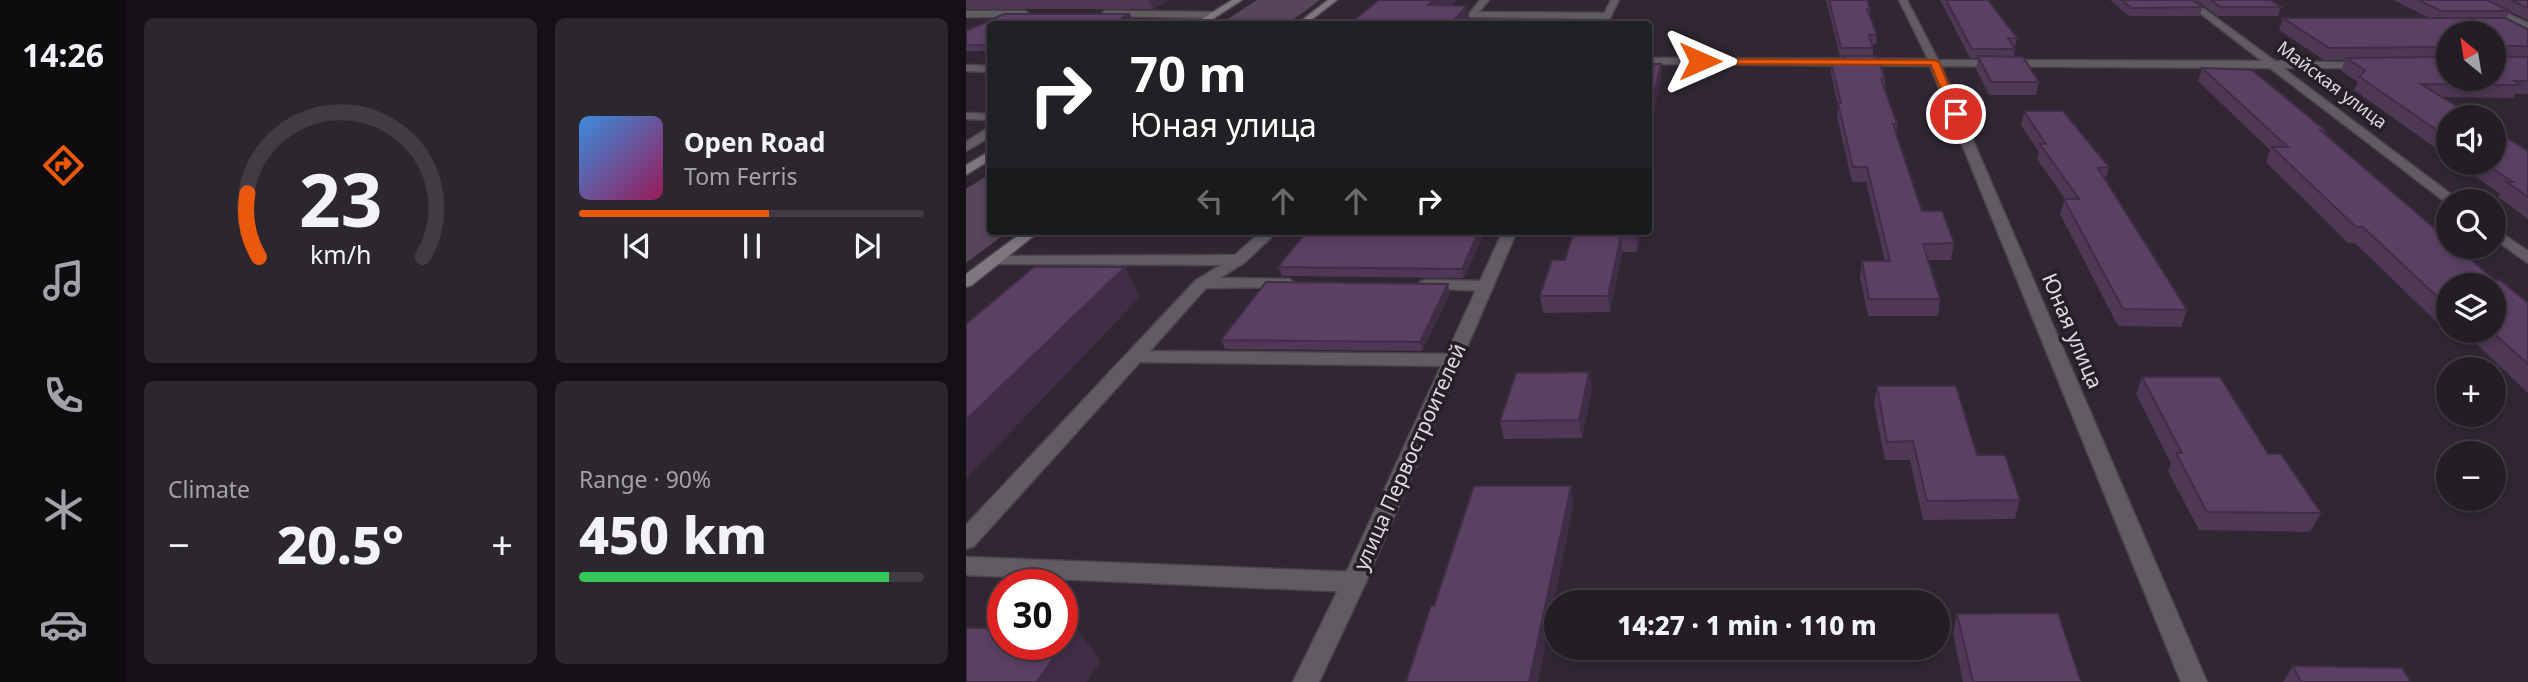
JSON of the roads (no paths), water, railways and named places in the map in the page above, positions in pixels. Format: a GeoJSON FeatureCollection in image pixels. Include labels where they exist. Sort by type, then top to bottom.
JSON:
{"type":"FeatureCollection","features":[{"type":"Feature","properties":{"kind":"main road"},"geometry":{"type":"LineString","coordinates":[[1204,21],[1238,0]]}},
{"type":"Feature","properties":{"kind":"main road"},"geometry":{"type":"LineString","coordinates":[[1305,21],[1334,0]]}},
{"type":"Feature","properties":{"kind":"main road"},"geometry":{"type":"LineString","coordinates":[[966,171],[987,157]]}},
{"type":"Feature","properties":{"kind":"main road"},"geometry":{"type":"LineString","coordinates":[[966,282],[1028,235]]}},
{"type":"Feature","properties":{"kind":"street"},"geometry":{"type":"LineString","coordinates":[[1485,0],[1472,15],[1605,20],[1615,0]]}},
{"type":"Feature","properties":{"kind":"street","name":"Юная улица"},"geometry":{"type":"LineString","coordinates":[[1903,0],[1934,62],[2194,682]]}},
{"type":"Feature","properties":{"kind":"street","name":"Майская улица"},"geometry":{"type":"LineString","coordinates":[[2187,0],[2437,189]]}},
{"type":"Feature","properties":{"kind":"street"},"geometry":{"type":"LineString","coordinates":[[2470,0],[2528,26]]}},
{"type":"Feature","properties":{"kind":"street"},"geometry":{"type":"LineString","coordinates":[[1165,14],[1182,5]]}},
{"type":"Feature","properties":{"kind":"street"},"geometry":{"type":"LineString","coordinates":[[966,14],[1032,14]]}},
{"type":"Feature","properties":{"kind":"street"},"geometry":{"type":"LineString","coordinates":[[1099,14],[1214,15]]}},
{"type":"Feature","properties":{"kind":"street"},"geometry":{"type":"LineString","coordinates":[[1652,61],[2381,65]]}},
{"type":"Feature","properties":{"kind":"street"},"geometry":{"type":"LineString","coordinates":[[966,68],[987,69]]}},
{"type":"Feature","properties":{"kind":"street"},"geometry":{"type":"LineString","coordinates":[[966,116],[987,117]]}},
{"type":"Feature","properties":{"kind":"street"},"geometry":{"type":"LineString","coordinates":[[966,147],[987,134]]}},
{"type":"Feature","properties":{"kind":"street"},"geometry":{"type":"LineString","coordinates":[[966,540],[1202,283],[1239,260],[1266,235]]}},
{"type":"Feature","properties":{"kind":"street","name":"улица Первостроителей"},"geometry":{"type":"LineString","coordinates":[[1306,682],[1354,582],[1508,235]]}},
{"type":"Feature","properties":{"kind":"street"},"geometry":{"type":"LineString","coordinates":[[2506,241],[2528,258]]}},
{"type":"Feature","properties":{"kind":"street"},"geometry":{"type":"LineString","coordinates":[[996,260],[1239,260]]}},
{"type":"Feature","properties":{"kind":"street"},"geometry":{"type":"LineString","coordinates":[[1202,283],[1310,284]]}},
{"type":"Feature","properties":{"kind":"street"},"geometry":{"type":"LineString","coordinates":[[1405,285],[1486,286]]}},
{"type":"Feature","properties":{"kind":"street"},"geometry":{"type":"LineString","coordinates":[[1136,356],[1452,360]]}},
{"type":"Feature","properties":{"kind":"street"},"geometry":{"type":"LineString","coordinates":[[966,566],[1354,582]]}}]}
